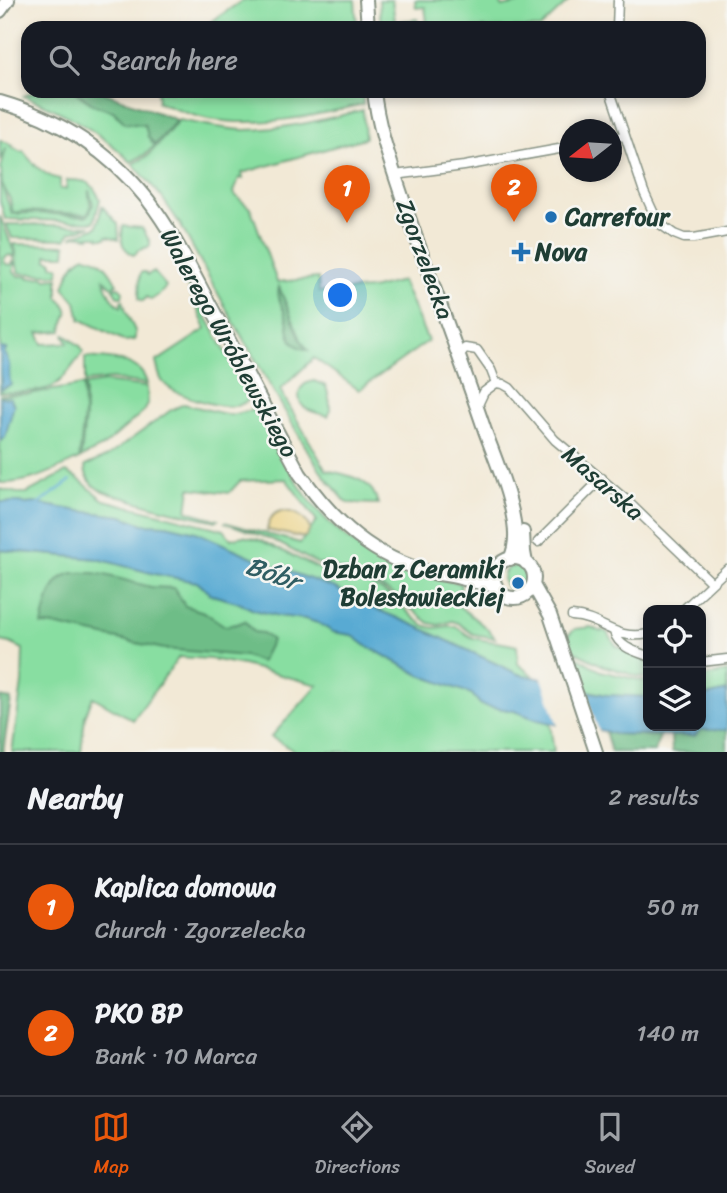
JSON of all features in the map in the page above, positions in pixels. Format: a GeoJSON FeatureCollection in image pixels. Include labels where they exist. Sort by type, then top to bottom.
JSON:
{"type":"FeatureCollection","features":[{"type":"Feature","properties":{"kind":"main road"},"geometry":{"type":"LineString","coordinates":[[366,0],[368,21]]}},
{"type":"Feature","properties":{"kind":"main road","name":"Zgorzelecka"},"geometry":{"type":"LineString","coordinates":[[375,98],[384,141],[416,239],[460,355],[511,504],[520,520],[526,562]]}},
{"type":"Feature","properties":{"kind":"main road","name":"Walerego Wróblewskiego"},"geometry":{"type":"LineString","coordinates":[[0,102],[33,113],[64,127],[82,139],[126,175],[148,201],[188,264],[300,474],[340,523],[361,541],[393,559],[422,570],[497,587]]}},
{"type":"Feature","properties":{"kind":"main road","name":"Zgorzelecka"},"geometry":{"type":"LineString","coordinates":[[510,559],[515,544],[511,504]]}},
{"type":"Feature","properties":{"kind":"main road"},"geometry":{"type":"LineString","coordinates":[[552,625],[527,598],[510,597],[497,587],[497,569],[504,561],[518,559],[526,562],[534,574],[533,584],[546,607],[596,752]]}},
{"type":"Feature","properties":{"kind":"main road","name":"Walerego Wróblewskiego"},"geometry":{"type":"LineString","coordinates":[[459,577],[497,569]]}},
{"type":"Feature","properties":{"kind":"main road"},"geometry":{"type":"LineString","coordinates":[[521,597],[533,584]]}},
{"type":"Feature","properties":{"kind":"street"},"geometry":{"type":"LineString","coordinates":[[617,21],[618,0]]}},
{"type":"Feature","properties":{"kind":"street"},"geometry":{"type":"LineString","coordinates":[[612,98],[651,208],[660,224],[684,238],[727,232]]}},
{"type":"Feature","properties":{"kind":"street"},"geometry":{"type":"LineString","coordinates":[[395,175],[559,149]]}},
{"type":"Feature","properties":{"kind":"street","name":"Masarska"},"geometry":{"type":"LineString","coordinates":[[460,355],[465,348],[477,350],[491,370],[496,383],[510,388],[555,440],[602,478],[712,583]]}},
{"type":"Feature","properties":{"kind":"street"},"geometry":{"type":"LineString","coordinates":[[477,407],[484,392],[496,383]]}},
{"type":"Feature","properties":{"kind":"street"},"geometry":{"type":"LineString","coordinates":[[538,542],[602,478]]}},
{"type":"Feature","properties":{"kind":"street"},"geometry":{"type":"LineString","coordinates":[[688,605],[727,569]]}},
{"type":"Feature","properties":{"kind":"street"},"geometry":{"type":"LineString","coordinates":[[572,616],[597,622],[614,632],[628,636],[643,634]]}},
{"type":"Feature","properties":{"kind":"street"},"geometry":{"type":"LineString","coordinates":[[614,632],[617,640],[643,654]]}},
{"type":"Feature","properties":{"kind":"street"},"geometry":{"type":"LineString","coordinates":[[706,661],[727,659]]}},
{"type":"Feature","properties":{"kind":"green space"},"geometry":{"type":"Polygon","coordinates":[[[243,0],[355,0],[356,21],[212,21],[243,0]]]}},
{"type":"Feature","properties":{"kind":"green space"},"geometry":{"type":"Polygon","coordinates":[[[379,0],[392,0],[395,21],[380,21],[379,0]]]}},
{"type":"Feature","properties":{"kind":"green space"},"geometry":{"type":"Polygon","coordinates":[[[415,0],[500,0],[502,7],[536,0],[570,0],[548,21],[427,21],[425,7],[416,8],[415,0]]]}},
{"type":"Feature","properties":{"kind":"green space"},"geometry":{"type":"Polygon","coordinates":[[[28,98],[84,98],[94,105],[113,111],[131,124],[145,125],[151,142],[155,145],[146,154],[131,162],[107,141],[53,109],[28,98]]]}},
{"type":"Feature","properties":{"kind":"green space"},"geometry":{"type":"Polygon","coordinates":[[[84,98],[119,98],[177,120],[155,145],[148,137],[145,125],[125,123],[113,111],[94,105],[84,98]]]}},
{"type":"Feature","properties":{"kind":"green space"},"geometry":{"type":"Polygon","coordinates":[[[363,98],[363,104],[326,113],[247,122],[208,119],[182,112],[157,102],[363,98]]]}},
{"type":"Feature","properties":{"kind":"green space"},"geometry":{"type":"Polygon","coordinates":[[[363,110],[365,138],[242,173],[243,179],[239,178],[234,192],[251,209],[277,282],[318,278],[319,292],[371,289],[402,281],[428,341],[359,390],[314,358],[280,390],[326,470],[365,483],[371,488],[378,504],[347,503],[325,477],[233,321],[180,224],[161,196],[133,164],[148,156],[179,120],[228,129],[259,130],[363,110]]]}},
{"type":"Feature","properties":{"kind":"green space"},"geometry":{"type":"Polygon","coordinates":[[[0,140],[23,151],[44,172],[60,179],[60,189],[66,189],[67,180],[90,184],[100,199],[94,222],[5,219],[0,201],[0,176],[2,183],[1,168],[6,149],[0,161],[0,140]],[[2,184],[12,214],[86,216],[93,204],[89,190],[91,206],[87,214],[23,211],[13,213],[10,199],[2,184]]]}},
{"type":"Feature","properties":{"kind":"green space"},"geometry":{"type":"Polygon","coordinates":[[[102,206],[118,224],[119,239],[76,235],[97,227],[102,206]]]}},
{"type":"Feature","properties":{"kind":"green space"},"geometry":{"type":"Polygon","coordinates":[[[0,216],[14,252],[14,258],[10,255],[5,257],[6,264],[11,265],[14,261],[14,272],[18,276],[58,278],[58,297],[67,308],[67,315],[62,331],[38,333],[43,344],[68,343],[64,334],[81,347],[83,352],[60,381],[47,389],[0,392],[0,216]]]}},
{"type":"Feature","properties":{"kind":"green space"},"geometry":{"type":"Polygon","coordinates":[[[6,224],[91,226],[71,232],[66,239],[12,238],[6,224]]]}},
{"type":"Feature","properties":{"kind":"green space"},"geometry":{"type":"Polygon","coordinates":[[[123,226],[142,228],[150,246],[133,255],[122,243],[123,226]]]}},
{"type":"Feature","properties":{"kind":"green space"},"geometry":{"type":"Polygon","coordinates":[[[14,244],[66,245],[65,255],[47,255],[52,266],[59,267],[58,275],[19,273],[14,244]]]}},
{"type":"Feature","properties":{"kind":"green space"},"geometry":{"type":"Polygon","coordinates":[[[86,256],[105,265],[117,284],[114,285],[115,288],[119,287],[123,291],[122,297],[118,297],[104,279],[110,294],[121,307],[123,300],[135,331],[134,340],[125,341],[80,319],[76,302],[64,288],[74,264],[86,256]]]}},
{"type":"Feature","properties":{"kind":"green space"},"geometry":{"type":"Polygon","coordinates":[[[180,269],[249,397],[249,400],[242,404],[227,406],[197,400],[169,388],[161,379],[156,362],[206,329],[180,269]]]}},
{"type":"Feature","properties":{"kind":"green space"},"geometry":{"type":"Polygon","coordinates":[[[142,272],[148,275],[154,272],[166,286],[151,300],[147,297],[143,301],[139,299],[142,272]]]}},
{"type":"Feature","properties":{"kind":"green space"},"geometry":{"type":"Polygon","coordinates":[[[279,287],[301,340],[308,350],[296,345],[290,336],[279,300],[279,287]]]}},
{"type":"Feature","properties":{"kind":"green space"},"geometry":{"type":"Polygon","coordinates":[[[85,357],[113,359],[131,364],[144,375],[147,384],[111,379],[85,382],[85,357]]]}},
{"type":"Feature","properties":{"kind":"green space"},"geometry":{"type":"Polygon","coordinates":[[[314,381],[326,386],[330,405],[328,416],[310,411],[301,403],[301,388],[314,381]]]}},
{"type":"Feature","properties":{"kind":"green space"},"geometry":{"type":"Polygon","coordinates":[[[105,382],[147,387],[148,404],[145,410],[105,445],[81,458],[85,385],[105,382]]]}},
{"type":"Feature","properties":{"kind":"green space"},"geometry":{"type":"Polygon","coordinates":[[[83,385],[84,414],[79,459],[31,479],[0,483],[0,395],[29,394],[83,385]]]}},
{"type":"Feature","properties":{"kind":"green space"},"geometry":{"type":"Polygon","coordinates":[[[184,404],[230,415],[252,410],[258,412],[297,482],[329,523],[367,552],[389,563],[411,572],[461,583],[459,606],[495,638],[473,634],[452,621],[439,625],[429,623],[402,599],[373,583],[349,572],[316,563],[271,539],[224,522],[300,543],[317,521],[286,479],[240,481],[229,493],[190,488],[187,511],[217,521],[159,508],[109,493],[92,484],[85,466],[108,456],[171,410],[184,404]]]}},
{"type":"Feature","properties":{"kind":"green space"},"geometry":{"type":"Polygon","coordinates":[[[66,472],[104,500],[224,530],[231,539],[243,536],[260,540],[332,575],[347,576],[365,582],[396,600],[429,627],[452,626],[474,638],[517,646],[518,664],[536,678],[518,674],[361,603],[335,588],[268,564],[196,532],[166,525],[143,524],[122,516],[34,503],[0,502],[0,489],[27,493],[66,472]]]}},
{"type":"Feature","properties":{"kind":"green space"},"geometry":{"type":"Polygon","coordinates":[[[0,550],[98,559],[197,582],[212,595],[254,610],[305,619],[333,632],[352,635],[420,675],[472,694],[481,705],[514,711],[550,723],[554,752],[296,752],[271,737],[318,685],[243,665],[179,657],[133,720],[93,697],[85,716],[81,752],[12,752],[22,683],[23,649],[0,641],[0,550]]]}},
{"type":"Feature","properties":{"kind":"green space"},"geometry":{"type":"Polygon","coordinates":[[[515,566],[524,569],[527,578],[524,587],[515,590],[506,587],[503,578],[506,569],[515,566]]]}},
{"type":"Feature","properties":{"kind":"green space"},"geometry":{"type":"Polygon","coordinates":[[[93,573],[151,587],[174,588],[185,606],[204,612],[225,626],[245,621],[254,632],[263,633],[272,640],[261,662],[245,656],[164,649],[58,626],[42,625],[50,595],[57,582],[69,574],[93,573]]]}},
{"type":"Feature","properties":{"kind":"green space"},"geometry":{"type":"Polygon","coordinates":[[[591,627],[608,633],[616,646],[643,659],[643,677],[604,666],[571,650],[568,635],[575,629],[591,627]]]}},
{"type":"Feature","properties":{"kind":"green space"},"geometry":{"type":"Polygon","coordinates":[[[573,657],[601,671],[643,681],[643,697],[607,695],[585,690],[573,657]]]}},
{"type":"Feature","properties":{"kind":"green space"},"geometry":{"type":"Polygon","coordinates":[[[727,672],[727,691],[706,696],[706,676],[727,672]]]}},
{"type":"Feature","properties":{"kind":"green space"},"geometry":{"type":"Polygon","coordinates":[[[0,697],[11,699],[3,752],[0,752],[0,697]]]}},
{"type":"Feature","properties":{"kind":"green space"},"geometry":{"type":"Polygon","coordinates":[[[727,730],[727,752],[672,752],[671,736],[694,736],[700,731],[727,730]]]}},
{"type":"Feature","properties":{"kind":"green space"},"geometry":{"type":"Polygon","coordinates":[[[605,731],[614,734],[660,736],[654,752],[611,752],[605,731]]]}},
{"type":"Feature","properties":{"kind":"sand"},"geometry":{"type":"Polygon","coordinates":[[[281,511],[303,518],[310,530],[305,537],[267,530],[271,518],[281,511]]]}},
{"type":"Feature","properties":{"kind":"water"},"geometry":{"type":"Polygon","coordinates":[[[0,348],[7,349],[4,353],[9,362],[11,385],[1,389],[0,348]]]}},
{"type":"Feature","properties":{"kind":"water"},"geometry":{"type":"Polygon","coordinates":[[[0,397],[10,398],[14,405],[5,437],[0,442],[0,397]]]}},
{"type":"Feature","properties":{"kind":"water","name":"Bóbr"},"geometry":{"type":"Polygon","coordinates":[[[0,502],[34,503],[122,516],[143,524],[166,525],[196,532],[268,564],[335,588],[361,603],[518,674],[607,695],[643,697],[643,731],[700,731],[694,736],[614,734],[538,720],[514,711],[481,705],[472,694],[420,675],[352,635],[333,632],[305,619],[254,610],[212,595],[197,582],[98,559],[0,550],[0,502]]]}},
{"type":"Feature","properties":{"kind":"water"},"geometry":{"type":"Polygon","coordinates":[[[727,691],[727,730],[706,730],[706,696],[727,691]]]}},
{"type":"Feature","properties":{"kind":"pier"},"geometry":{"type":"Polygon","coordinates":[[[541,675],[583,686],[600,734],[559,729],[541,675]]]}},
{"type":"Feature","properties":{"kind":"waterway"},"geometry":{"type":"LineString","coordinates":[[36,506],[70,481]]}},
{"type":"Feature","properties":{"kind":"place","name":"Carrefour"},"geometry":{"type":"Point","coordinates":[551,217]}},
{"type":"Feature","properties":{"kind":"place","name":"PKO BP"},"geometry":{"type":"Point","coordinates":[514,222]}},
{"type":"Feature","properties":{"kind":"place","name":"Kaplica domowa"},"geometry":{"type":"Point","coordinates":[347,223]}},
{"type":"Feature","properties":{"kind":"place","name":"Nova"},"geometry":{"type":"Point","coordinates":[521,252]}},
{"type":"Feature","properties":{"kind":"place","name":"Dzban z Ceramiki Bolesławieckiej"},"geometry":{"type":"Point","coordinates":[518,583]}}]}
